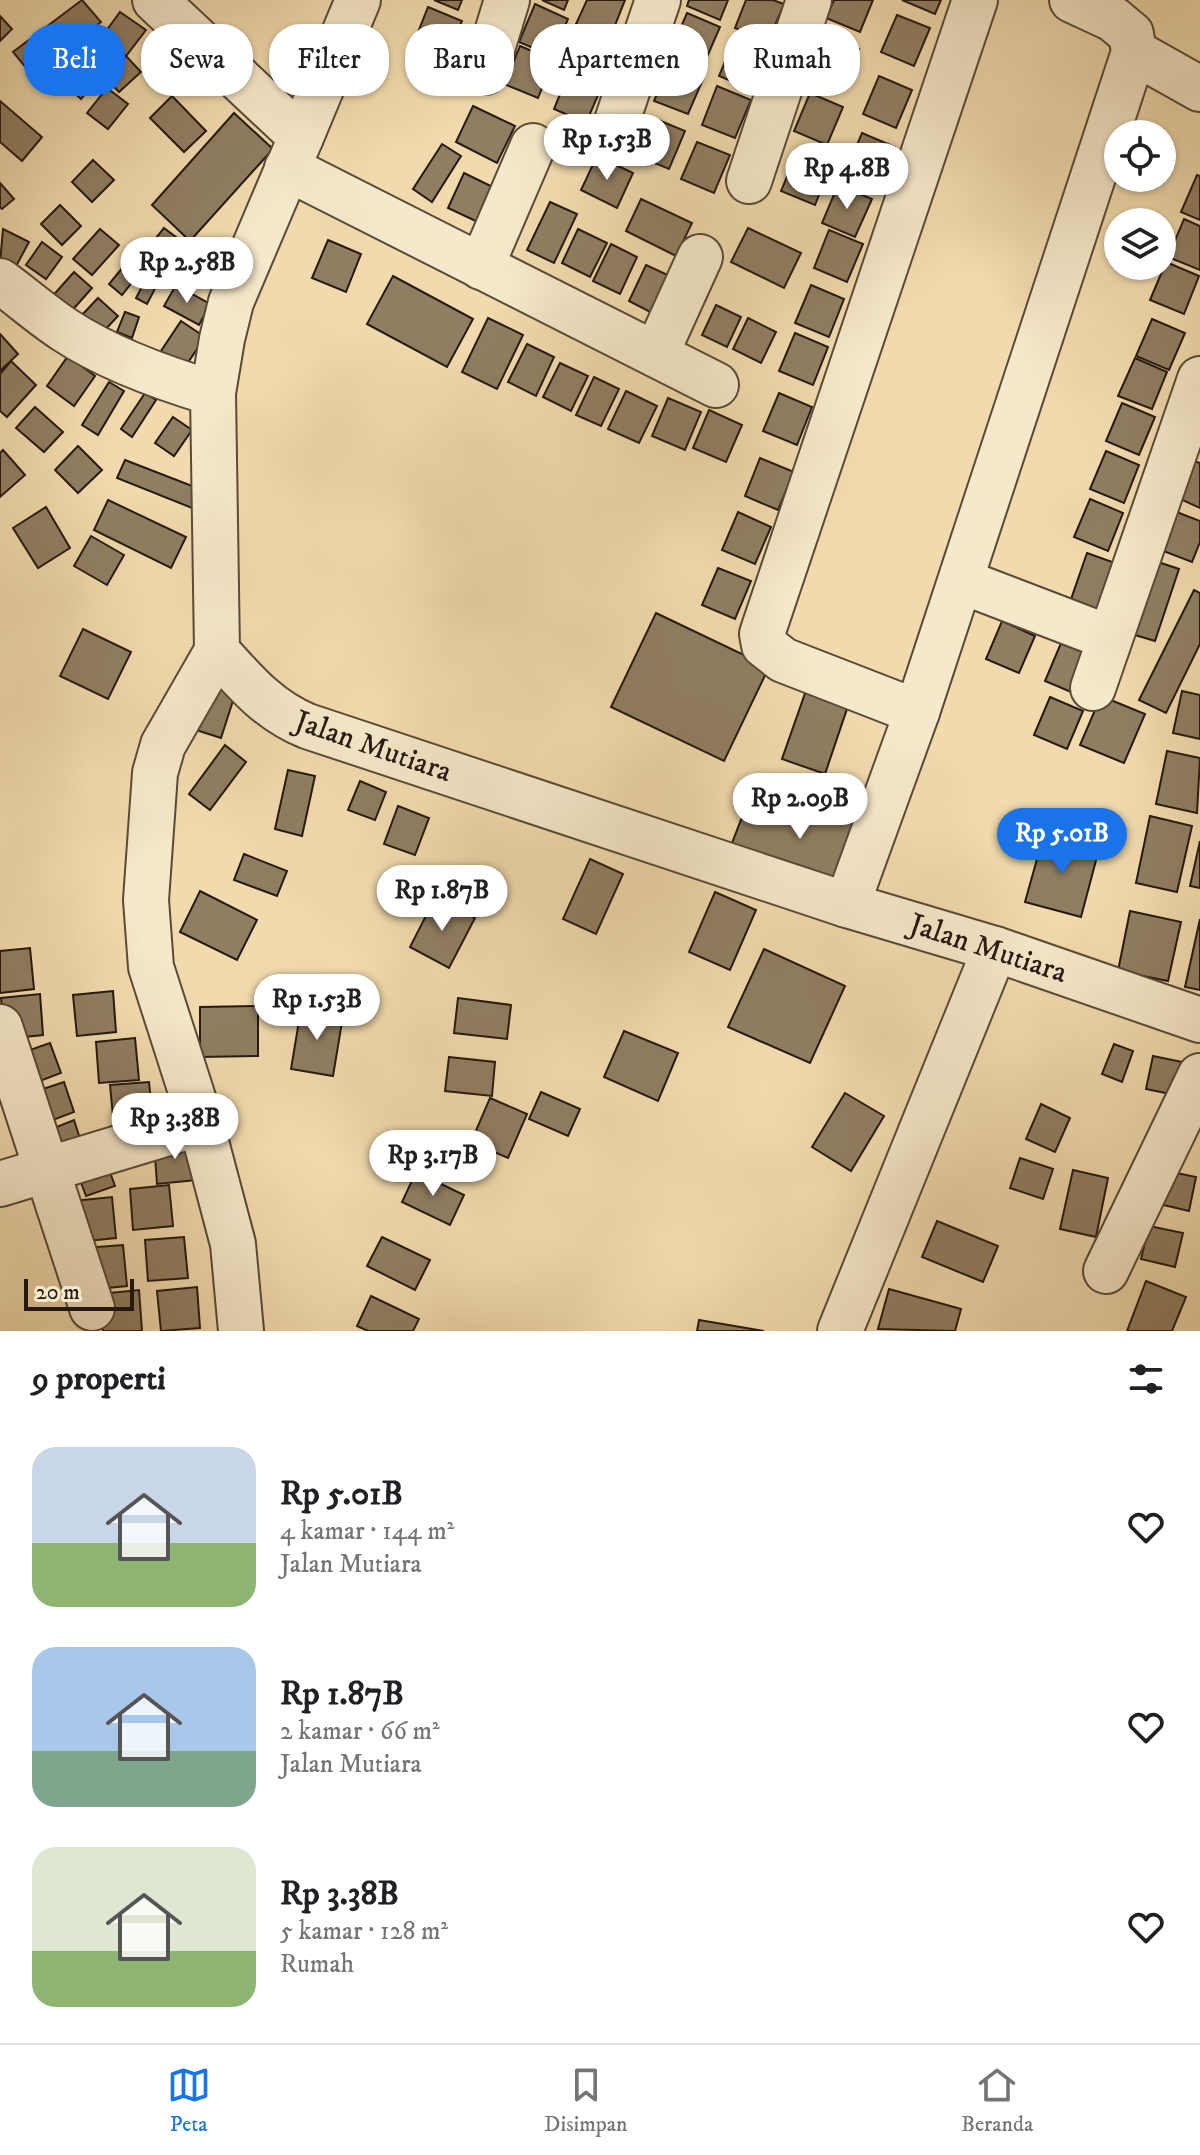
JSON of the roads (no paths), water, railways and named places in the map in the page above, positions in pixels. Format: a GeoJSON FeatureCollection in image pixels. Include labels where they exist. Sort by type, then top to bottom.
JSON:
{"type":"FeatureCollection","features":[{"type":"Feature","properties":{"kind":"street"},"geometry":{"type":"LineString","coordinates":[[155,0],[294,152],[481,267],[716,385]]}},
{"type":"Feature","properties":{"kind":"street"},"geometry":{"type":"LineString","coordinates":[[241,1331],[233,1244],[201,1123],[151,967],[146,900],[147,855],[155,773],[163,745],[217,651],[213,393],[231,302],[358,0]]}},
{"type":"Feature","properties":{"kind":"street"},"geometry":{"type":"LineString","coordinates":[[500,24],[507,0]]}},
{"type":"Feature","properties":{"kind":"street"},"geometry":{"type":"LineString","coordinates":[[615,127],[658,0]]}},
{"type":"Feature","properties":{"kind":"street"},"geometry":{"type":"LineString","coordinates":[[749,181],[809,0]]}},
{"type":"Feature","properties":{"kind":"street"},"geometry":{"type":"LineString","coordinates":[[917,712],[783,660],[764,645],[762,634],[975,0]]}},
{"type":"Feature","properties":{"kind":"street"},"geometry":{"type":"LineString","coordinates":[[847,905],[917,712],[1134,52],[1131,34],[1113,19],[1072,0]]}},
{"type":"Feature","properties":{"kind":"street"},"geometry":{"type":"LineString","coordinates":[[1134,52],[1200,89]]}},
{"type":"Feature","properties":{"kind":"street"},"geometry":{"type":"LineString","coordinates":[[481,267],[533,146]]}},
{"type":"Feature","properties":{"kind":"street"},"geometry":{"type":"LineString","coordinates":[[656,354],[700,257]]}},
{"type":"Feature","properties":{"kind":"street"},"geometry":{"type":"LineString","coordinates":[[0,281],[65,330],[110,354],[166,379],[213,393]]}},
{"type":"Feature","properties":{"kind":"street"},"geometry":{"type":"LineString","coordinates":[[1093,688],[1200,379]]}},
{"type":"Feature","properties":{"kind":"street"},"geometry":{"type":"LineString","coordinates":[[961,581],[1110,638]]}},
{"type":"Feature","properties":{"kind":"street","name":"Jalan Mutiara"},"geometry":{"type":"LineString","coordinates":[[217,651],[268,706],[307,726],[847,905],[995,949],[1200,1020]]}},
{"type":"Feature","properties":{"kind":"street"},"geometry":{"type":"LineString","coordinates":[[840,1331],[995,949]]}},
{"type":"Feature","properties":{"kind":"street"},"geometry":{"type":"LineString","coordinates":[[0,1027],[92,1308]]}},
{"type":"Feature","properties":{"kind":"street"},"geometry":{"type":"LineString","coordinates":[[1106,1271],[1200,1076]]}},
{"type":"Feature","properties":{"kind":"street"},"geometry":{"type":"LineString","coordinates":[[0,1184],[201,1123]]}}]}
